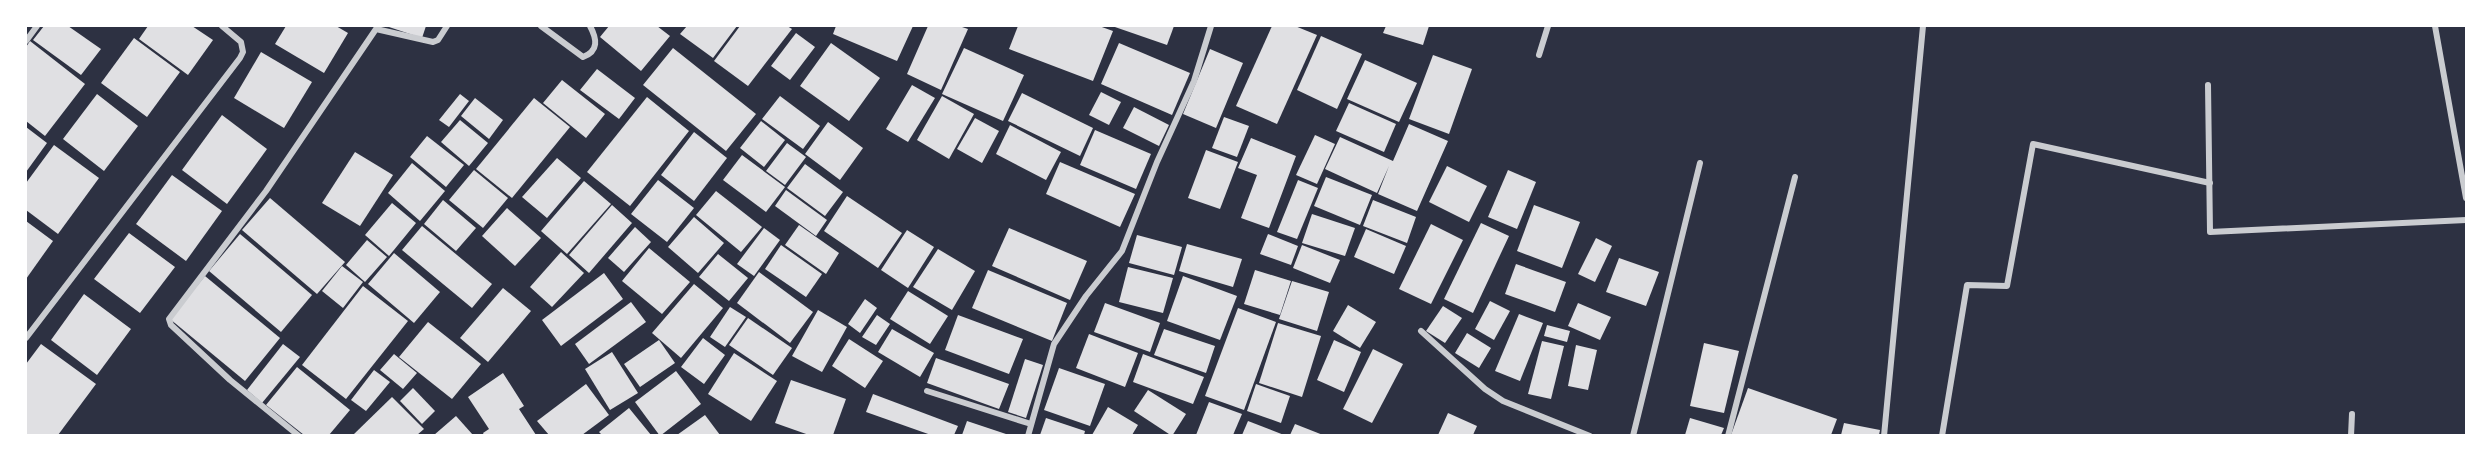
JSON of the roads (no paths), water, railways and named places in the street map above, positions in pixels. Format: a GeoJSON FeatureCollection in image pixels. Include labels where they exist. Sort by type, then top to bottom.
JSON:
{"type":"FeatureCollection","features":[{"type":"Feature","properties":{"kind":"street"},"geometry":{"type":"LineString","coordinates":[[26,41],[37,26]]}},
{"type":"Feature","properties":{"kind":"street"},"geometry":{"type":"LineString","coordinates":[[26,338],[240,58],[243,52],[241,42],[222,26]]}},
{"type":"Feature","properties":{"kind":"street"},"geometry":{"type":"LineString","coordinates":[[299,435],[230,380],[171,325],[169,319],[266,191],[376,28],[433,42],[439,39],[447,26]]}},
{"type":"Feature","properties":{"kind":"street"},"geometry":{"type":"LineString","coordinates":[[541,26],[583,57],[592,52],[596,43],[596,37],[590,26]]}},
{"type":"Feature","properties":{"kind":"street"},"geometry":{"type":"LineString","coordinates":[[1028,435],[1050,355],[1059,333],[1114,263],[1129,236],[1157,162],[1194,81],[1211,26]]}},
{"type":"Feature","properties":{"kind":"street"},"geometry":{"type":"LineString","coordinates":[[1539,55],[1548,26]]}},
{"type":"Feature","properties":{"kind":"street"},"geometry":{"type":"LineString","coordinates":[[1884,435],[1923,26]]}},
{"type":"Feature","properties":{"kind":"street"},"geometry":{"type":"LineString","coordinates":[[2435,26],[2466,198]]}},
{"type":"Feature","properties":{"kind":"street"},"geometry":{"type":"LineString","coordinates":[[2208,85],[2211,232],[2466,220]]}},
{"type":"Feature","properties":{"kind":"street"},"geometry":{"type":"LineString","coordinates":[[1942,435],[1967,285],[2007,286],[2033,144],[2210,183]]}},
{"type":"Feature","properties":{"kind":"street"},"geometry":{"type":"LineString","coordinates":[[1633,435],[1700,163]]}},
{"type":"Feature","properties":{"kind":"street"},"geometry":{"type":"LineString","coordinates":[[1728,435],[1795,177]]}},
{"type":"Feature","properties":{"kind":"street"},"geometry":{"type":"LineString","coordinates":[[1421,331],[1485,389],[1503,401],[1590,435]]}},
{"type":"Feature","properties":{"kind":"street"},"geometry":{"type":"LineString","coordinates":[[927,391],[1031,424]]}},
{"type":"Feature","properties":{"kind":"street"},"geometry":{"type":"LineString","coordinates":[[2351,435],[2352,414]]}}]}
